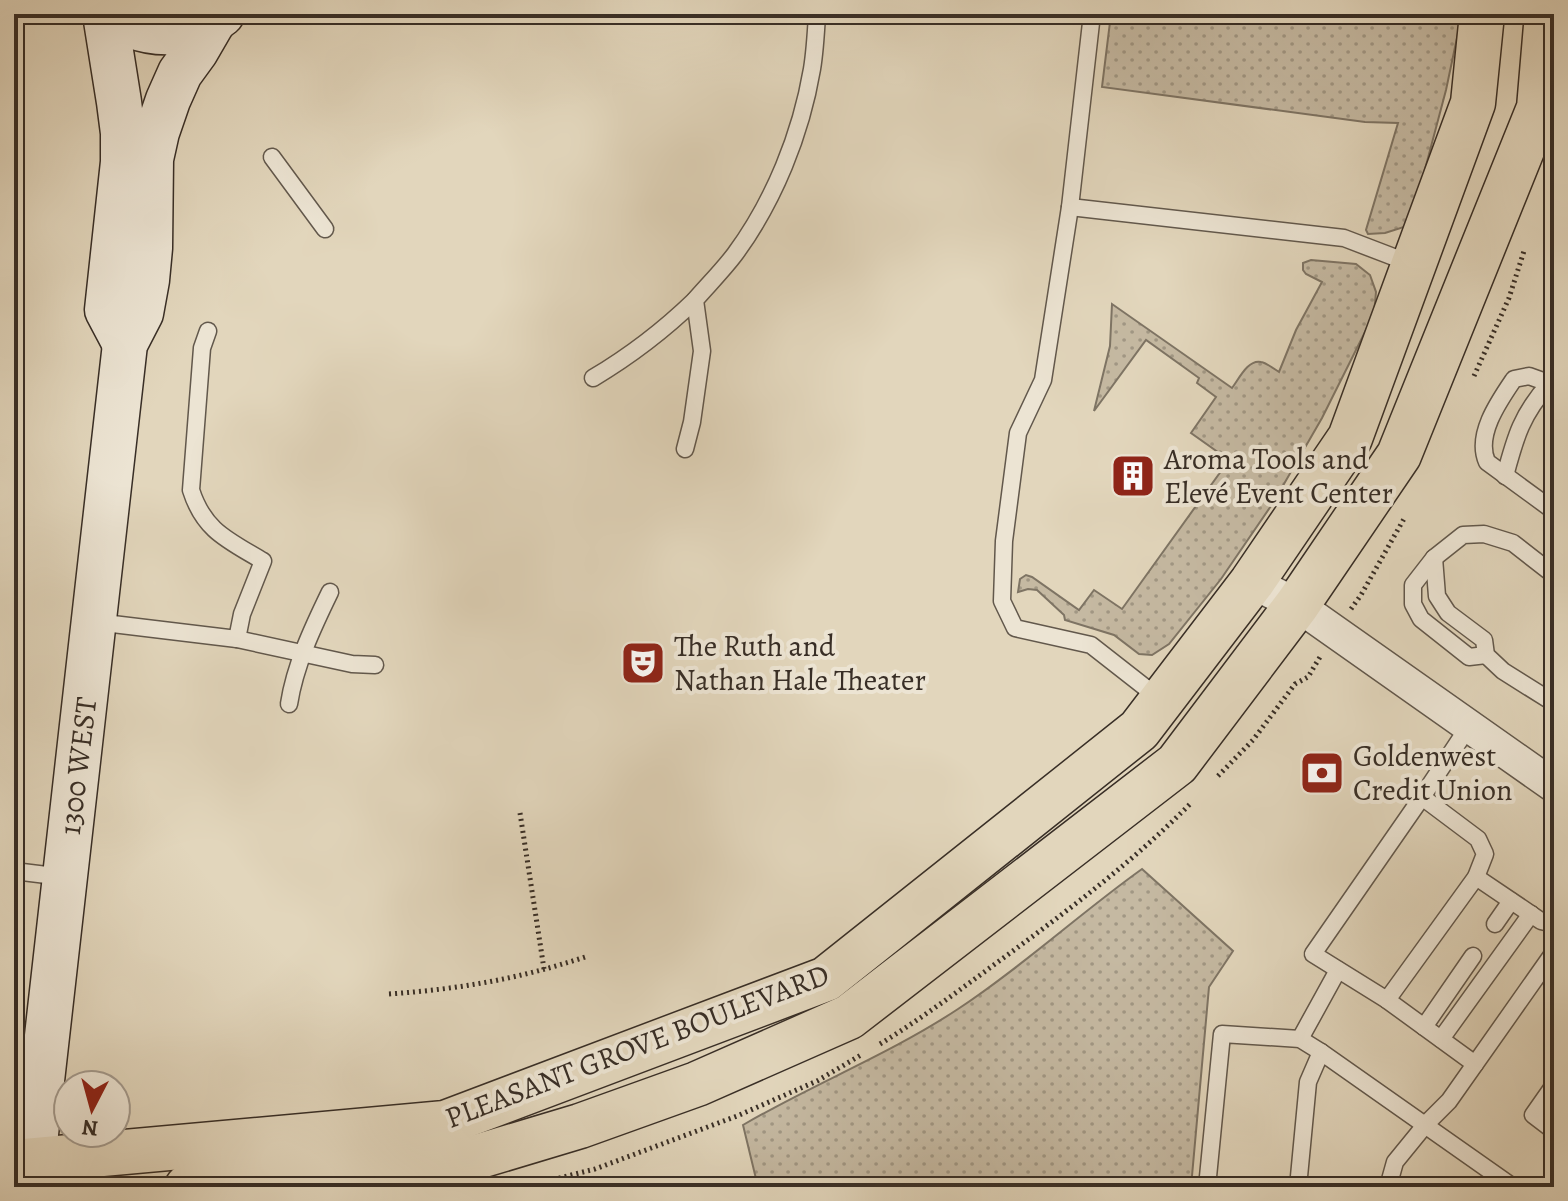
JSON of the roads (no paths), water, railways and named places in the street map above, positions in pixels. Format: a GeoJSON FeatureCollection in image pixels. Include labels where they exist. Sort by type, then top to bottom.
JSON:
{"type":"FeatureCollection","features":[{"type":"Feature","properties":{"kind":"main road","name":"PLEASANT GROVE BOULEVARD"},"geometry":{"type":"LineString","coordinates":[[26,1170],[445,1123],[826,979],[1139,730],[1252,582],[1350,438],[1473,103],[1482,14]]}},
{"type":"Feature","properties":{"kind":"main road","name":"PLEASANT GROVE BOULEVARD"},"geometry":{"type":"LineString","coordinates":[[187,1187],[460,1162],[580,1126],[697,1084],[849,1017],[1177,764],[1297,605],[1399,455],[1539,108],[1547,14]]}},
{"type":"Feature","properties":{"kind":"street"},"geometry":{"type":"LineString","coordinates":[[107,14],[129,26],[158,33],[187,31],[218,17]]}},
{"type":"Feature","properties":{"kind":"street"},"geometry":{"type":"LineString","coordinates":[[107,14],[123,133],[123,162],[107,310],[125,344]]}},
{"type":"Feature","properties":{"kind":"street"},"geometry":{"type":"LineString","coordinates":[[125,344],[141,313],[147,280],[151,159],[157,132],[180,73],[218,17]]}},
{"type":"Feature","properties":{"kind":"street","name":"1300 WEST"},"geometry":{"type":"LineString","coordinates":[[26,1170],[65,878],[125,344]]}},
{"type":"Feature","properties":{"kind":"street"},"geometry":{"type":"LineString","coordinates":[[1252,582],[1297,605],[1554,786]]}},
{"type":"Feature","properties":{"kind":"lane"},"geometry":{"type":"LineString","coordinates":[[593,378],[620,362],[676,319],[734,255],[753,227],[785,161],[801,116],[812,69],[817,14]]}},
{"type":"Feature","properties":{"kind":"lane"},"geometry":{"type":"LineString","coordinates":[[1092,14],[1070,207],[1043,380],[1018,433],[1004,541],[1002,601],[1015,628],[1091,645],[1161,700]]}},
{"type":"Feature","properties":{"kind":"lane"},"geometry":{"type":"LineString","coordinates":[[272,157],[325,229]]}},
{"type":"Feature","properties":{"kind":"lane"},"geometry":{"type":"LineString","coordinates":[[1070,207],[1344,238],[1414,265]]}},
{"type":"Feature","properties":{"kind":"lane"},"geometry":{"type":"LineString","coordinates":[[685,449],[702,351],[695,300]]}},
{"type":"Feature","properties":{"kind":"lane"},"geometry":{"type":"LineString","coordinates":[[208,331],[202,348],[191,490],[197,507],[210,527],[263,561],[242,614],[237,639]]}},
{"type":"Feature","properties":{"kind":"lane"},"geometry":{"type":"LineString","coordinates":[[1505,476],[1512,445],[1525,416],[1534,400],[1552,384],[1529,376],[1514,379],[1485,434],[1484,453],[1487,462],[1505,476],[1554,511]]}},
{"type":"Feature","properties":{"kind":"lane"},"geometry":{"type":"LineString","coordinates":[[1486,655],[1469,657],[1421,619],[1413,604],[1413,585],[1434,558],[1463,535],[1484,534],[1513,543],[1554,575]]}},
{"type":"Feature","properties":{"kind":"lane"},"geometry":{"type":"LineString","coordinates":[[1434,558],[1437,596],[1448,613],[1484,640],[1486,655],[1503,671],[1554,703]]}},
{"type":"Feature","properties":{"kind":"lane"},"geometry":{"type":"LineString","coordinates":[[289,704],[303,654],[330,592]]}},
{"type":"Feature","properties":{"kind":"lane"},"geometry":{"type":"LineString","coordinates":[[94,622],[237,639],[352,664],[375,665]]}},
{"type":"Feature","properties":{"kind":"lane"},"geometry":{"type":"LineString","coordinates":[[1469,726],[1313,954],[1387,1000],[1475,1064]]}},
{"type":"Feature","properties":{"kind":"lane"},"geometry":{"type":"LineString","coordinates":[[1387,1000],[1476,877],[1485,854],[1478,839],[1422,797]]}},
{"type":"Feature","properties":{"kind":"lane"},"geometry":{"type":"LineString","coordinates":[[14,871],[65,878]]}},
{"type":"Feature","properties":{"kind":"lane"},"geometry":{"type":"LineString","coordinates":[[1476,877],[1541,921],[1554,924]]}},
{"type":"Feature","properties":{"kind":"lane"},"geometry":{"type":"LineString","coordinates":[[1495,924],[1511,901]]}},
{"type":"Feature","properties":{"kind":"lane"},"geometry":{"type":"LineString","coordinates":[[1441,1039],[1531,914]]}},
{"type":"Feature","properties":{"kind":"lane"},"geometry":{"type":"LineString","coordinates":[[1388,1187],[1395,1162],[1449,1101],[1554,952]]}},
{"type":"Feature","properties":{"kind":"lane"},"geometry":{"type":"LineString","coordinates":[[1424,1027],[1473,956]]}},
{"type":"Feature","properties":{"kind":"lane"},"geometry":{"type":"LineString","coordinates":[[1300,1039],[1338,970]]}},
{"type":"Feature","properties":{"kind":"lane"},"geometry":{"type":"LineString","coordinates":[[1207,1187],[1222,1034],[1300,1039],[1513,1187]]}},
{"type":"Feature","properties":{"kind":"lane"},"geometry":{"type":"LineString","coordinates":[[1298,1187],[1308,1082],[1321,1052]]}},
{"type":"Feature","properties":{"kind":"lane"},"geometry":{"type":"LineString","coordinates":[[1554,1085],[1533,1115],[1554,1131]]}},
{"type":"Feature","properties":{"kind":"place","name":"Aroma Tools and Elevé Event Center"},"geometry":{"type":"Point","coordinates":[1133,476]}},
{"type":"Feature","properties":{"kind":"place","name":"The Ruth and Nathan Hale Theater"},"geometry":{"type":"Point","coordinates":[643,663]}},
{"type":"Feature","properties":{"kind":"place","name":"Goldenwest Credit Union"},"geometry":{"type":"Point","coordinates":[1322,773]}}]}
